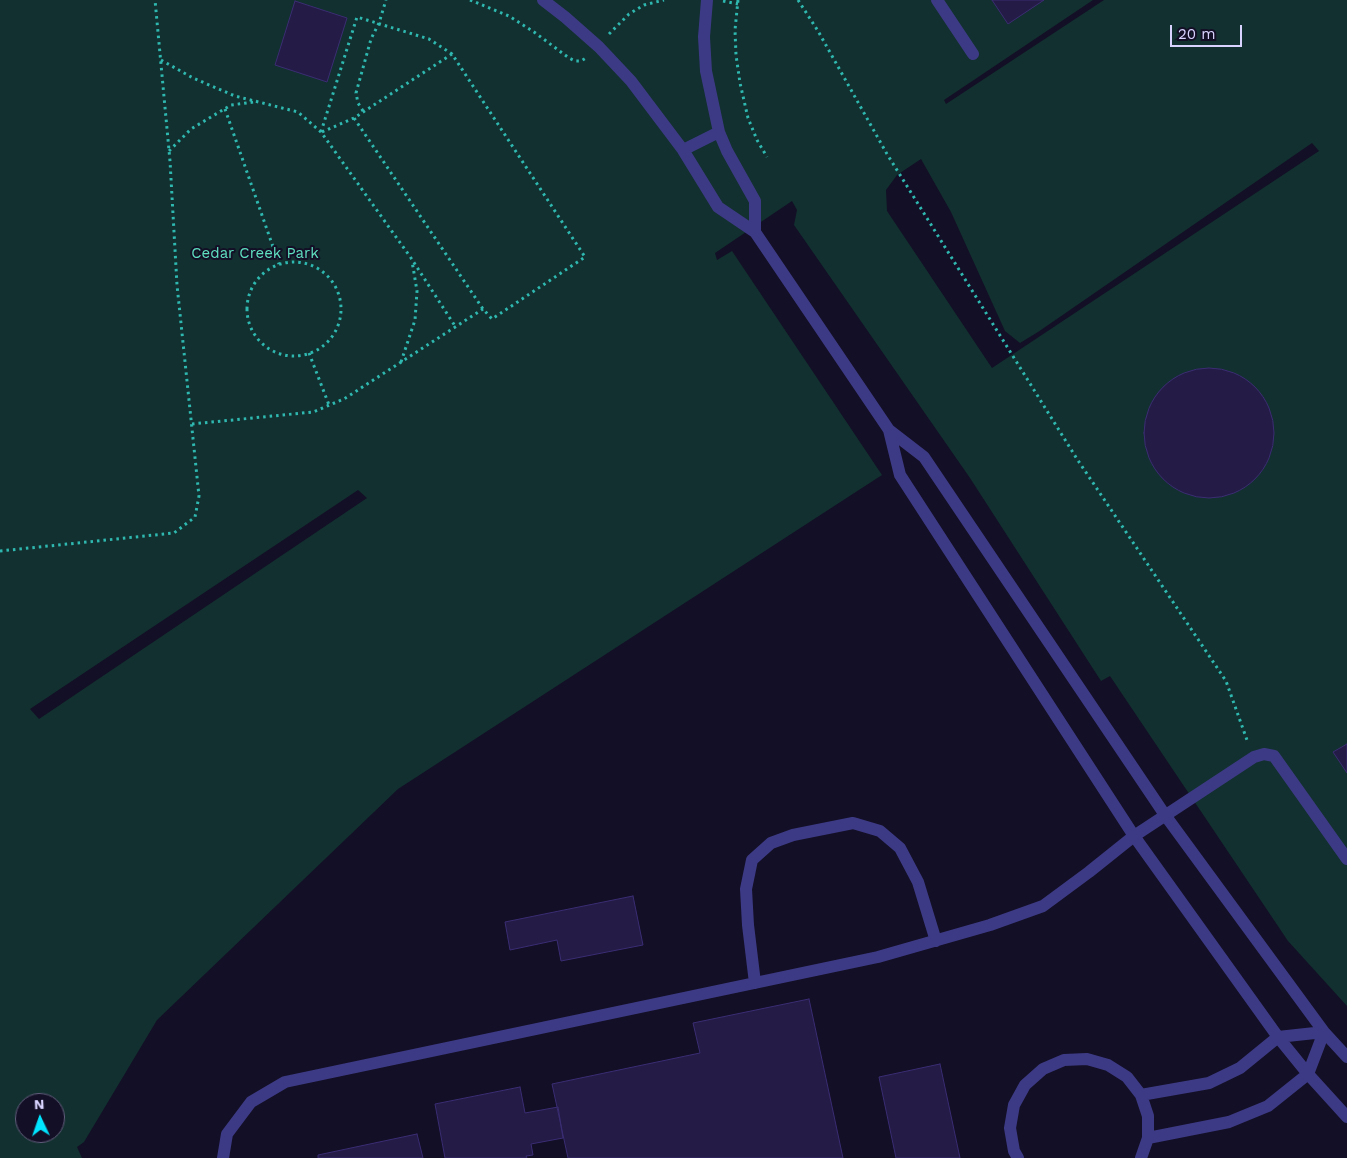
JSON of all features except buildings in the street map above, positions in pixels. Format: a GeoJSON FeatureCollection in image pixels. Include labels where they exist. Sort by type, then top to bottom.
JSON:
{"type":"FeatureCollection","features":[{"type":"Feature","properties":{"kind":"street"},"geometry":{"type":"LineString","coordinates":[[543,0],[599,47],[630,81],[683,150],[718,207],[755,232],[889,430],[924,457],[1164,815],[1324,1032],[1347,1058]]}},
{"type":"Feature","properties":{"kind":"street"},"geometry":{"type":"LineString","coordinates":[[707,0],[704,37],[706,71],[718,132],[755,201],[755,232]]}},
{"type":"Feature","properties":{"kind":"street"},"geometry":{"type":"LineString","coordinates":[[937,0],[973,54]]}},
{"type":"Feature","properties":{"kind":"street"},"geometry":{"type":"LineString","coordinates":[[683,150],[718,132]]}},
{"type":"Feature","properties":{"kind":"street"},"geometry":{"type":"LineString","coordinates":[[889,430],[900,475],[1134,836],[1278,1037],[1347,1117]]}},
{"type":"Feature","properties":{"kind":"street"},"geometry":{"type":"LineString","coordinates":[[223,1158],[227,1134],[252,1102],[285,1082],[878,957],[990,925],[1043,906],[1164,815],[1254,757],[1264,754],[1274,756],[1347,859]]}},
{"type":"Feature","properties":{"kind":"street"},"geometry":{"type":"LineString","coordinates":[[755,983],[746,889],[752,860],[772,843],[793,835],[853,823],[880,831],[900,848],[918,882],[936,941]]}},
{"type":"Feature","properties":{"kind":"street"},"geometry":{"type":"LineString","coordinates":[[1140,1095],[1209,1084],[1240,1068],[1278,1037],[1324,1032]]}},
{"type":"Feature","properties":{"kind":"street"},"geometry":{"type":"LineString","coordinates":[[1148,1138],[1229,1122],[1268,1106],[1308,1074],[1324,1032]]}},
{"type":"Feature","properties":{"kind":"street"},"geometry":{"type":"LineString","coordinates":[[1018,1158],[1014,1151],[1010,1128],[1014,1105],[1026,1085],[1043,1069],[1064,1060],[1087,1059],[1108,1065],[1127,1077],[1140,1095],[1148,1116],[1148,1138],[1142,1158]]}},
{"type":"Feature","properties":{"kind":"path"},"geometry":{"type":"LineString","coordinates":[[0,551],[174,533],[195,517],[199,496],[177,284],[169,152],[155,0]]}},
{"type":"Feature","properties":{"kind":"path"},"geometry":{"type":"LineString","coordinates":[[363,111],[358,103],[356,93],[371,39],[379,23],[386,0]]}},
{"type":"Feature","properties":{"kind":"path"},"geometry":{"type":"LineString","coordinates":[[470,0],[509,16],[576,61],[581,61],[591,55]]}},
{"type":"Feature","properties":{"kind":"path"},"geometry":{"type":"LineString","coordinates":[[608,35],[629,14],[644,5],[664,0]]}},
{"type":"Feature","properties":{"kind":"path"},"geometry":{"type":"LineString","coordinates":[[798,0],[828,47],[887,154],[1067,442],[1226,681],[1254,757]]}},
{"type":"Feature","properties":{"kind":"path"},"geometry":{"type":"LineString","coordinates":[[720,1],[738,2],[735,30],[740,82],[748,118],[757,140],[767,157]]}},
{"type":"Feature","properties":{"kind":"path"},"geometry":{"type":"LineString","coordinates":[[321,132],[357,17],[429,39],[452,54],[585,257],[492,319],[482,309],[354,118]]}},
{"type":"Feature","properties":{"kind":"path"},"geometry":{"type":"LineString","coordinates":[[321,132],[354,118],[452,54]]}},
{"type":"Feature","properties":{"kind":"path"},"geometry":{"type":"LineString","coordinates":[[161,60],[202,82],[235,96],[298,112],[321,132],[411,258],[455,326]]}},
{"type":"Feature","properties":{"kind":"path"},"geometry":{"type":"LineString","coordinates":[[169,152],[191,129],[231,105],[256,101]]}},
{"type":"Feature","properties":{"kind":"path"},"geometry":{"type":"LineString","coordinates":[[225,109],[279,264]]}},
{"type":"Feature","properties":{"kind":"path"},"geometry":{"type":"LineString","coordinates":[[402,362],[415,320],[416,310],[417,291],[411,258]]}},
{"type":"Feature","properties":{"kind":"path"},"geometry":{"type":"LineString","coordinates":[[293,262],[308,264],[322,270],[332,281],[339,294],[341,309],[339,323],[333,336],[322,347],[309,353],[293,356],[277,353],[263,344],[252,331],[247,316],[248,299],[254,284],[264,272],[279,264],[293,262]]}},
{"type":"Feature","properties":{"kind":"path"},"geometry":{"type":"LineString","coordinates":[[192,424],[313,412],[344,399],[482,309]]}},
{"type":"Feature","properties":{"kind":"path"},"geometry":{"type":"LineString","coordinates":[[309,353],[330,405]]}},
{"type":"Feature","properties":{"kind":"green space","name":"Cedar Creek Park"},"geometry":{"type":"Polygon","coordinates":[[[0,0],[1093,0],[944,100],[946,104],[1104,0],[1347,0],[1347,1006],[1288,941],[1110,676],[1101,681],[970,478],[794,225],[797,210],[792,201],[715,253],[717,260],[732,251],[882,475],[398,789],[157,1020],[84,1142],[77,1147],[82,1158],[0,1158],[0,0]],[[1312,143],[1020,343],[1005,331],[951,212],[921,159],[897,175],[886,190],[887,211],[992,368],[1319,151],[1312,143]],[[358,490],[30,709],[39,719],[367,498],[358,490]]]}}]}
